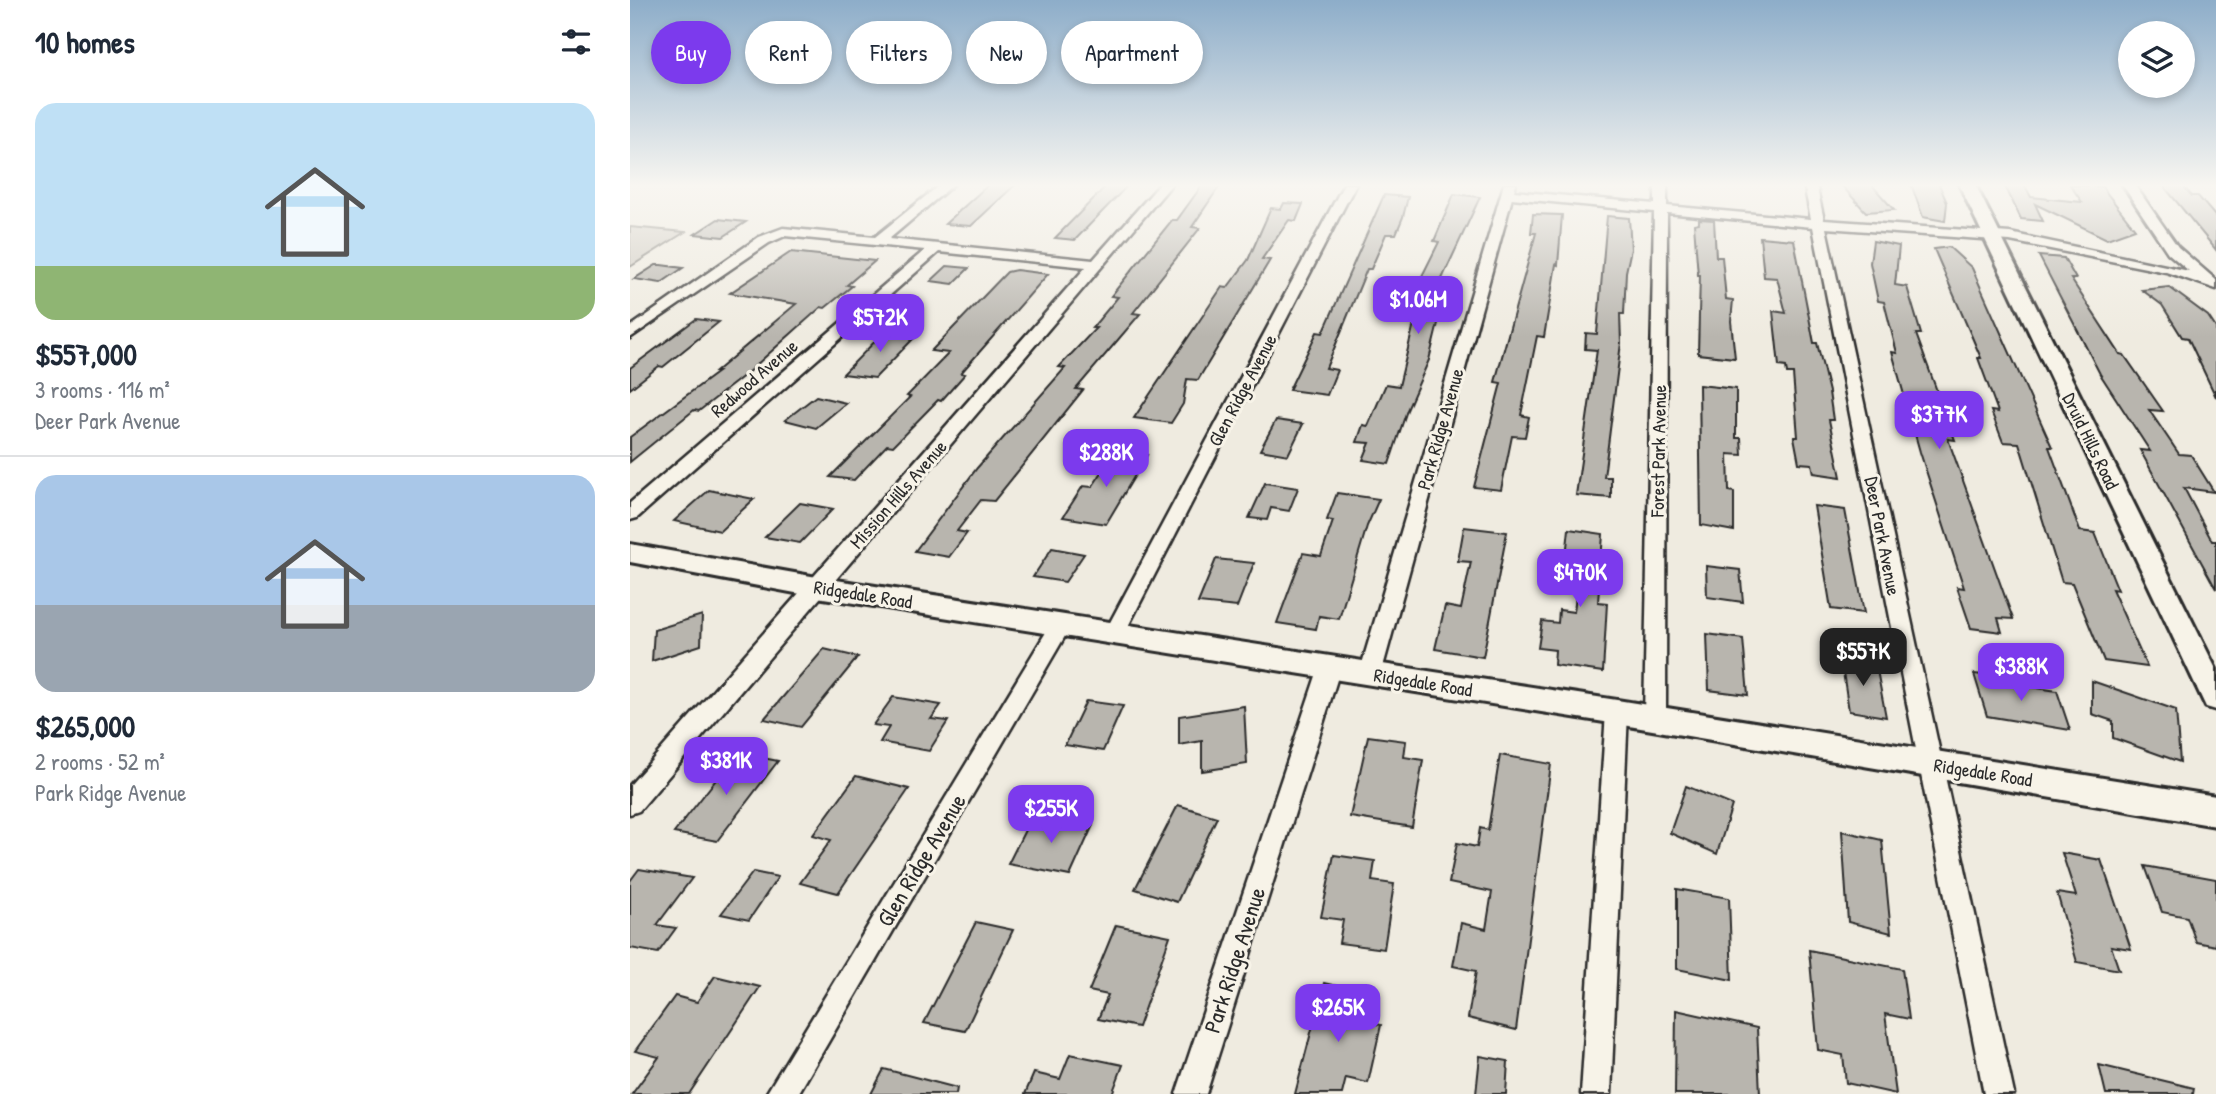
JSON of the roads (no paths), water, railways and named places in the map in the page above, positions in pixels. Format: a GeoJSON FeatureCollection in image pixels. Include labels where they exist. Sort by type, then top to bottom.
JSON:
{"type":"FeatureCollection","features":[{"type":"Feature","properties":{"kind":"street"},"geometry":{"type":"LineString","coordinates":[[630,334],[764,240],[776,235]]}},
{"type":"Feature","properties":{"kind":"street"},"geometry":{"type":"LineString","coordinates":[[820,235],[1096,264]]}},
{"type":"Feature","properties":{"kind":"street"},"geometry":{"type":"LineString","coordinates":[[880,240],[886,235]]}},
{"type":"Feature","properties":{"kind":"street","name":"Mission Hills Avenue"},"geometry":{"type":"LineString","coordinates":[[630,803],[1121,235]]}},
{"type":"Feature","properties":{"kind":"street","name":"Glen Ridge Avenue"},"geometry":{"type":"LineString","coordinates":[[1114,634],[1323,235]]}},
{"type":"Feature","properties":{"kind":"street","name":"Park Ridge Avenue"},"geometry":{"type":"LineString","coordinates":[[1370,674],[1496,235]]}},
{"type":"Feature","properties":{"kind":"street","name":"Forest Park Avenue"},"geometry":{"type":"LineString","coordinates":[[1655,718],[1660,235]]}},
{"type":"Feature","properties":{"kind":"street","name":"Deer Park Avenue"},"geometry":{"type":"LineString","coordinates":[[1822,235],[1928,764],[1999,1094]]}},
{"type":"Feature","properties":{"kind":"street"},"geometry":{"type":"LineString","coordinates":[[1965,235],[2010,237],[2156,266],[2215,285]]}},
{"type":"Feature","properties":{"kind":"street"},"geometry":{"type":"LineString","coordinates":[[2163,235],[2173,250],[2215,285]]}},
{"type":"Feature","properties":{"kind":"street","name":"Druid Hills Road"},"geometry":{"type":"LineString","coordinates":[[1991,237],[2213,688]]}},
{"type":"Feature","properties":{"kind":"street","name":"Redwood Avenue"},"geometry":{"type":"LineString","coordinates":[[630,513],[937,247]]}},
{"type":"Feature","properties":{"kind":"street","name":"Ridgedale Road"},"geometry":{"type":"LineString","coordinates":[[630,554],[817,587],[1655,718],[2216,811]]}},
{"type":"Feature","properties":{"kind":"street","name":"Glen Ridge Avenue"},"geometry":{"type":"LineString","coordinates":[[781,1094],[1061,625]]}},
{"type":"Feature","properties":{"kind":"street","name":"Park Ridge Avenue"},"geometry":{"type":"LineString","coordinates":[[1191,1094],[1330,667]]}},
{"type":"Feature","properties":{"kind":"street"},"geometry":{"type":"LineString","coordinates":[[1596,1094],[1617,712]]}}]}
